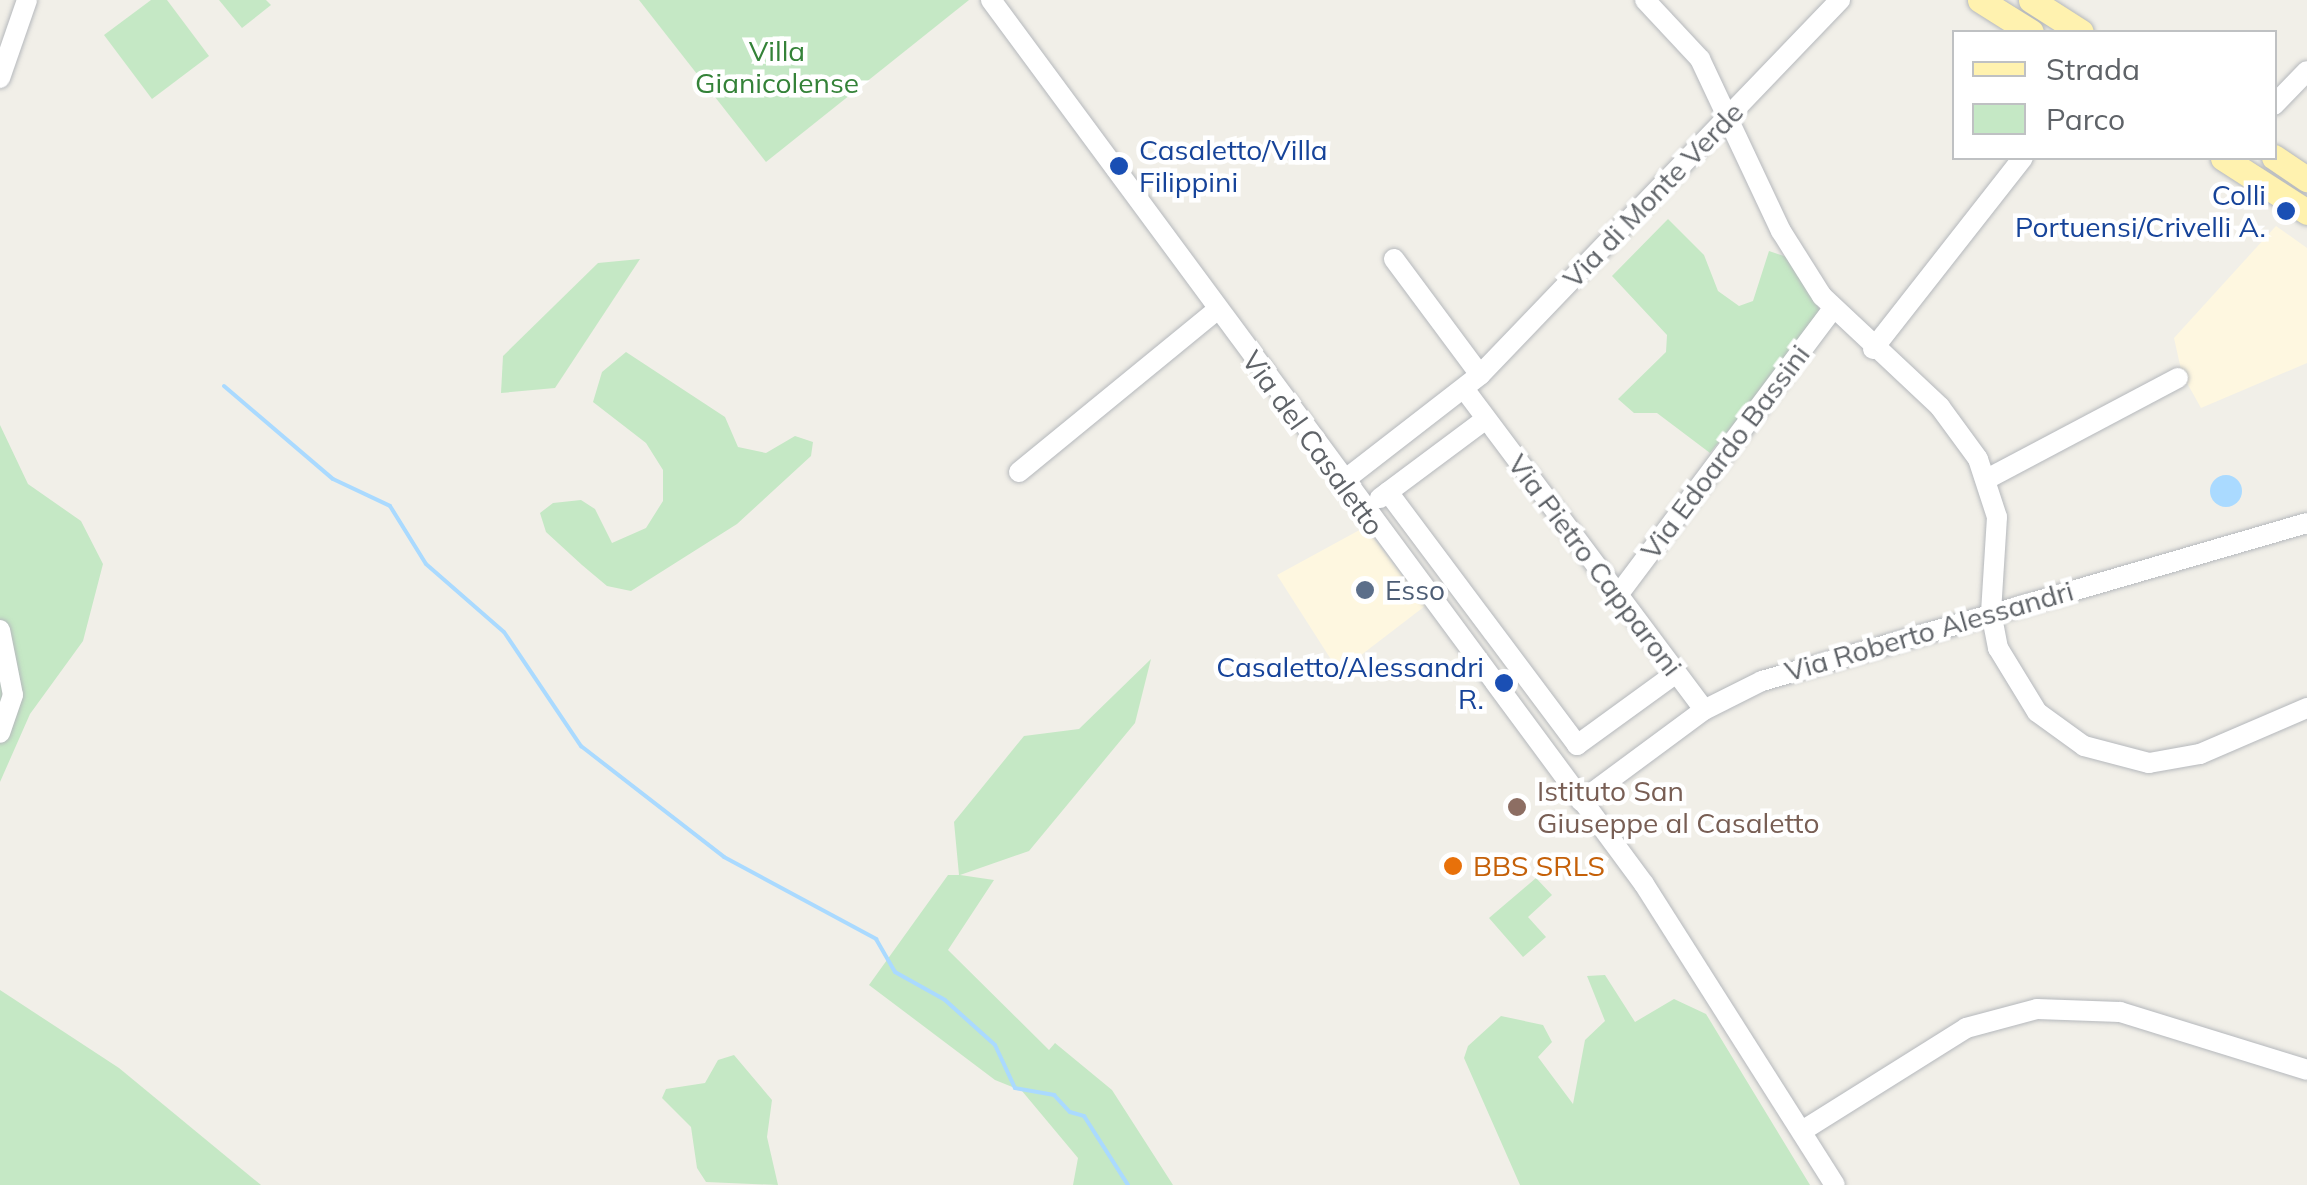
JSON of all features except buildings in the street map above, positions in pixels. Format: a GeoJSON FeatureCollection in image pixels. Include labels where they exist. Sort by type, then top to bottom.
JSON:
{"type":"FeatureCollection","features":[{"type":"Feature","properties":{"kind":"main road"},"geometry":{"type":"LineString","coordinates":[[1980,0],[2028,30]]}},
{"type":"Feature","properties":{"kind":"main road"},"geometry":{"type":"LineString","coordinates":[[2031,0],[2078,30]]}},
{"type":"Feature","properties":{"kind":"main road"},"geometry":{"type":"LineString","coordinates":[[2277,159],[2307,179]]}},
{"type":"Feature","properties":{"kind":"main road"},"geometry":{"type":"LineString","coordinates":[[2229,160],[2307,212]]}},
{"type":"Feature","properties":{"kind":"street"},"geometry":{"type":"LineString","coordinates":[[0,78],[27,0]]}},
{"type":"Feature","properties":{"kind":"street","name":"Via del Casaletto"},"geometry":{"type":"LineString","coordinates":[[992,0],[1216,312],[1651,894],[1835,1185]]}},
{"type":"Feature","properties":{"kind":"street"},"geometry":{"type":"LineString","coordinates":[[1645,0],[1694,51],[1787,242],[1832,310],[1955,423],[1986,479],[1998,528],[1991,612],[2000,657],[2019,690],[2057,731],[2100,752],[2141,763],[2177,760],[2307,708]]}},
{"type":"Feature","properties":{"kind":"street","name":"Via di Monte Verde"},"geometry":{"type":"LineString","coordinates":[[1342,482],[1473,382],[1840,0]]}},
{"type":"Feature","properties":{"kind":"street"},"geometry":{"type":"LineString","coordinates":[[2277,102],[2307,72]]}},
{"type":"Feature","properties":{"kind":"street"},"geometry":{"type":"LineString","coordinates":[[1873,349],[2021,160]]}},
{"type":"Feature","properties":{"kind":"street","name":"Via Pietro Capparoni"},"geometry":{"type":"LineString","coordinates":[[1394,259],[1473,382],[1486,418],[1704,710]]}},
{"type":"Feature","properties":{"kind":"street","name":"Via Edoardo Bassini"},"geometry":{"type":"LineString","coordinates":[[1618,594],[1832,310]]}},
{"type":"Feature","properties":{"kind":"street"},"geometry":{"type":"LineString","coordinates":[[1020,472],[1216,312]]}},
{"type":"Feature","properties":{"kind":"street"},"geometry":{"type":"LineString","coordinates":[[1986,479],[2178,378]]}},
{"type":"Feature","properties":{"kind":"street"},"geometry":{"type":"LineString","coordinates":[[1363,510],[1486,418]]}},
{"type":"Feature","properties":{"kind":"street"},"geometry":{"type":"LineString","coordinates":[[1388,492],[1576,746],[1676,673]]}},
{"type":"Feature","properties":{"kind":"street","name":"Via Roberto Alessandri"},"geometry":{"type":"LineString","coordinates":[[1581,801],[1704,710],[1762,680],[2307,523]]}},
{"type":"Feature","properties":{"kind":"street"},"geometry":{"type":"LineString","coordinates":[[0,630],[13,695],[0,733]]}},
{"type":"Feature","properties":{"kind":"street"},"geometry":{"type":"LineString","coordinates":[[1802,1131],[1966,1028],[2037,1009],[2120,1012],[2307,1070]]}},
{"type":"Feature","properties":{"kind":"shaded area"},"geometry":{"type":"Polygon","coordinates":[[[2276,226],[2307,248],[2307,363],[2201,408],[2182,374],[2174,338],[2276,226]]]}},
{"type":"Feature","properties":{"kind":"shaded area"},"geometry":{"type":"Polygon","coordinates":[[[1365,527],[1425,606],[1339,672],[1277,575],[1365,527]]]}},
{"type":"Feature","properties":{"kind":"green space"},"geometry":{"type":"Polygon","coordinates":[[[151,0],[167,0],[209,56],[152,99],[104,35],[151,0]]]}},
{"type":"Feature","properties":{"kind":"green space"},"geometry":{"type":"Polygon","coordinates":[[[219,0],[266,0],[271,5],[242,28],[219,0]]]}},
{"type":"Feature","properties":{"kind":"green space","name":"Villa Gianicolense"},"geometry":{"type":"Polygon","coordinates":[[[639,0],[969,0],[766,162],[639,0]]]}},
{"type":"Feature","properties":{"kind":"green space"},"geometry":{"type":"Polygon","coordinates":[[[1668,219],[1704,255],[1718,291],[1739,306],[1753,301],[1769,251],[1787,257],[1820,310],[1817,322],[1710,453],[1657,413],[1634,413],[1618,399],[1666,352],[1667,335],[1612,276],[1668,219]]]}},
{"type":"Feature","properties":{"kind":"green space"},"geometry":{"type":"Polygon","coordinates":[[[640,259],[555,388],[501,393],[503,356],[598,263],[640,259]]]}},
{"type":"Feature","properties":{"kind":"green space"},"geometry":{"type":"Polygon","coordinates":[[[626,352],[725,417],[738,447],[766,453],[795,436],[813,442],[811,456],[737,524],[631,591],[607,586],[582,565],[546,532],[540,513],[553,503],[581,500],[595,509],[612,543],[646,528],[663,501],[663,470],[646,443],[593,402],[602,372],[626,352]]]}},
{"type":"Feature","properties":{"kind":"green space"},"geometry":{"type":"Polygon","coordinates":[[[0,425],[28,484],[81,521],[103,564],[83,641],[30,714],[0,782],[0,425]]]}},
{"type":"Feature","properties":{"kind":"green space"},"geometry":{"type":"Polygon","coordinates":[[[1151,659],[1135,723],[1029,851],[960,875],[994,880],[948,950],[1049,1050],[1055,1043],[1112,1090],[1173,1185],[1073,1185],[1078,1158],[1022,1091],[995,1080],[869,985],[948,875],[959,875],[954,822],[1024,736],[1079,729],[1151,659]]]}},
{"type":"Feature","properties":{"kind":"green space"},"geometry":{"type":"Polygon","coordinates":[[[1536,878],[1552,895],[1528,917],[1546,937],[1523,957],[1489,918],[1536,878]]]}},
{"type":"Feature","properties":{"kind":"green space"},"geometry":{"type":"Polygon","coordinates":[[[1605,975],[1635,1022],[1674,999],[1706,1014],[1810,1185],[1520,1185],[1464,1058],[1468,1046],[1501,1016],[1543,1025],[1552,1042],[1538,1057],[1573,1104],[1585,1040],[1605,1021],[1587,976],[1605,975]]]}},
{"type":"Feature","properties":{"kind":"green space"},"geometry":{"type":"Polygon","coordinates":[[[0,990],[119,1068],[261,1185],[0,1185],[0,990]]]}},
{"type":"Feature","properties":{"kind":"green space"},"geometry":{"type":"Polygon","coordinates":[[[734,1055],[772,1100],[767,1137],[778,1185],[706,1182],[697,1168],[691,1127],[662,1098],[666,1089],[705,1083],[718,1060],[734,1055]]]}},
{"type":"Feature","properties":{"kind":"water"},"geometry":{"type":"Polygon","coordinates":[[[2226,475],[2238,479],[2242,491],[2238,503],[2226,507],[2214,503],[2210,491],[2214,479],[2226,475]]]}},
{"type":"Feature","properties":{"kind":"waterway"},"geometry":{"type":"LineString","coordinates":[[224,386],[333,479],[390,506],[426,564],[504,632],[581,746],[724,857],[876,939],[895,972],[945,1000],[995,1045],[1015,1088],[1054,1095],[1070,1112],[1084,1116],[1128,1185]]}},
{"type":"Feature","properties":{"kind":"place","name":"Casaletto/Villa Filippini"},"geometry":{"type":"Point","coordinates":[1119,166]}},
{"type":"Feature","properties":{"kind":"place","name":"Colli Portuensi/Crivelli A."},"geometry":{"type":"Point","coordinates":[2286,211]}},
{"type":"Feature","properties":{"kind":"place","name":"Esso"},"geometry":{"type":"Point","coordinates":[1365,590]}},
{"type":"Feature","properties":{"kind":"place","name":"Casaletto/Alessandri R."},"geometry":{"type":"Point","coordinates":[1504,683]}},
{"type":"Feature","properties":{"kind":"place","name":"Istituto San Giuseppe al Casaletto"},"geometry":{"type":"Point","coordinates":[1517,807]}},
{"type":"Feature","properties":{"kind":"place","name":"BBS SRLS"},"geometry":{"type":"Point","coordinates":[1453,866]}}]}
